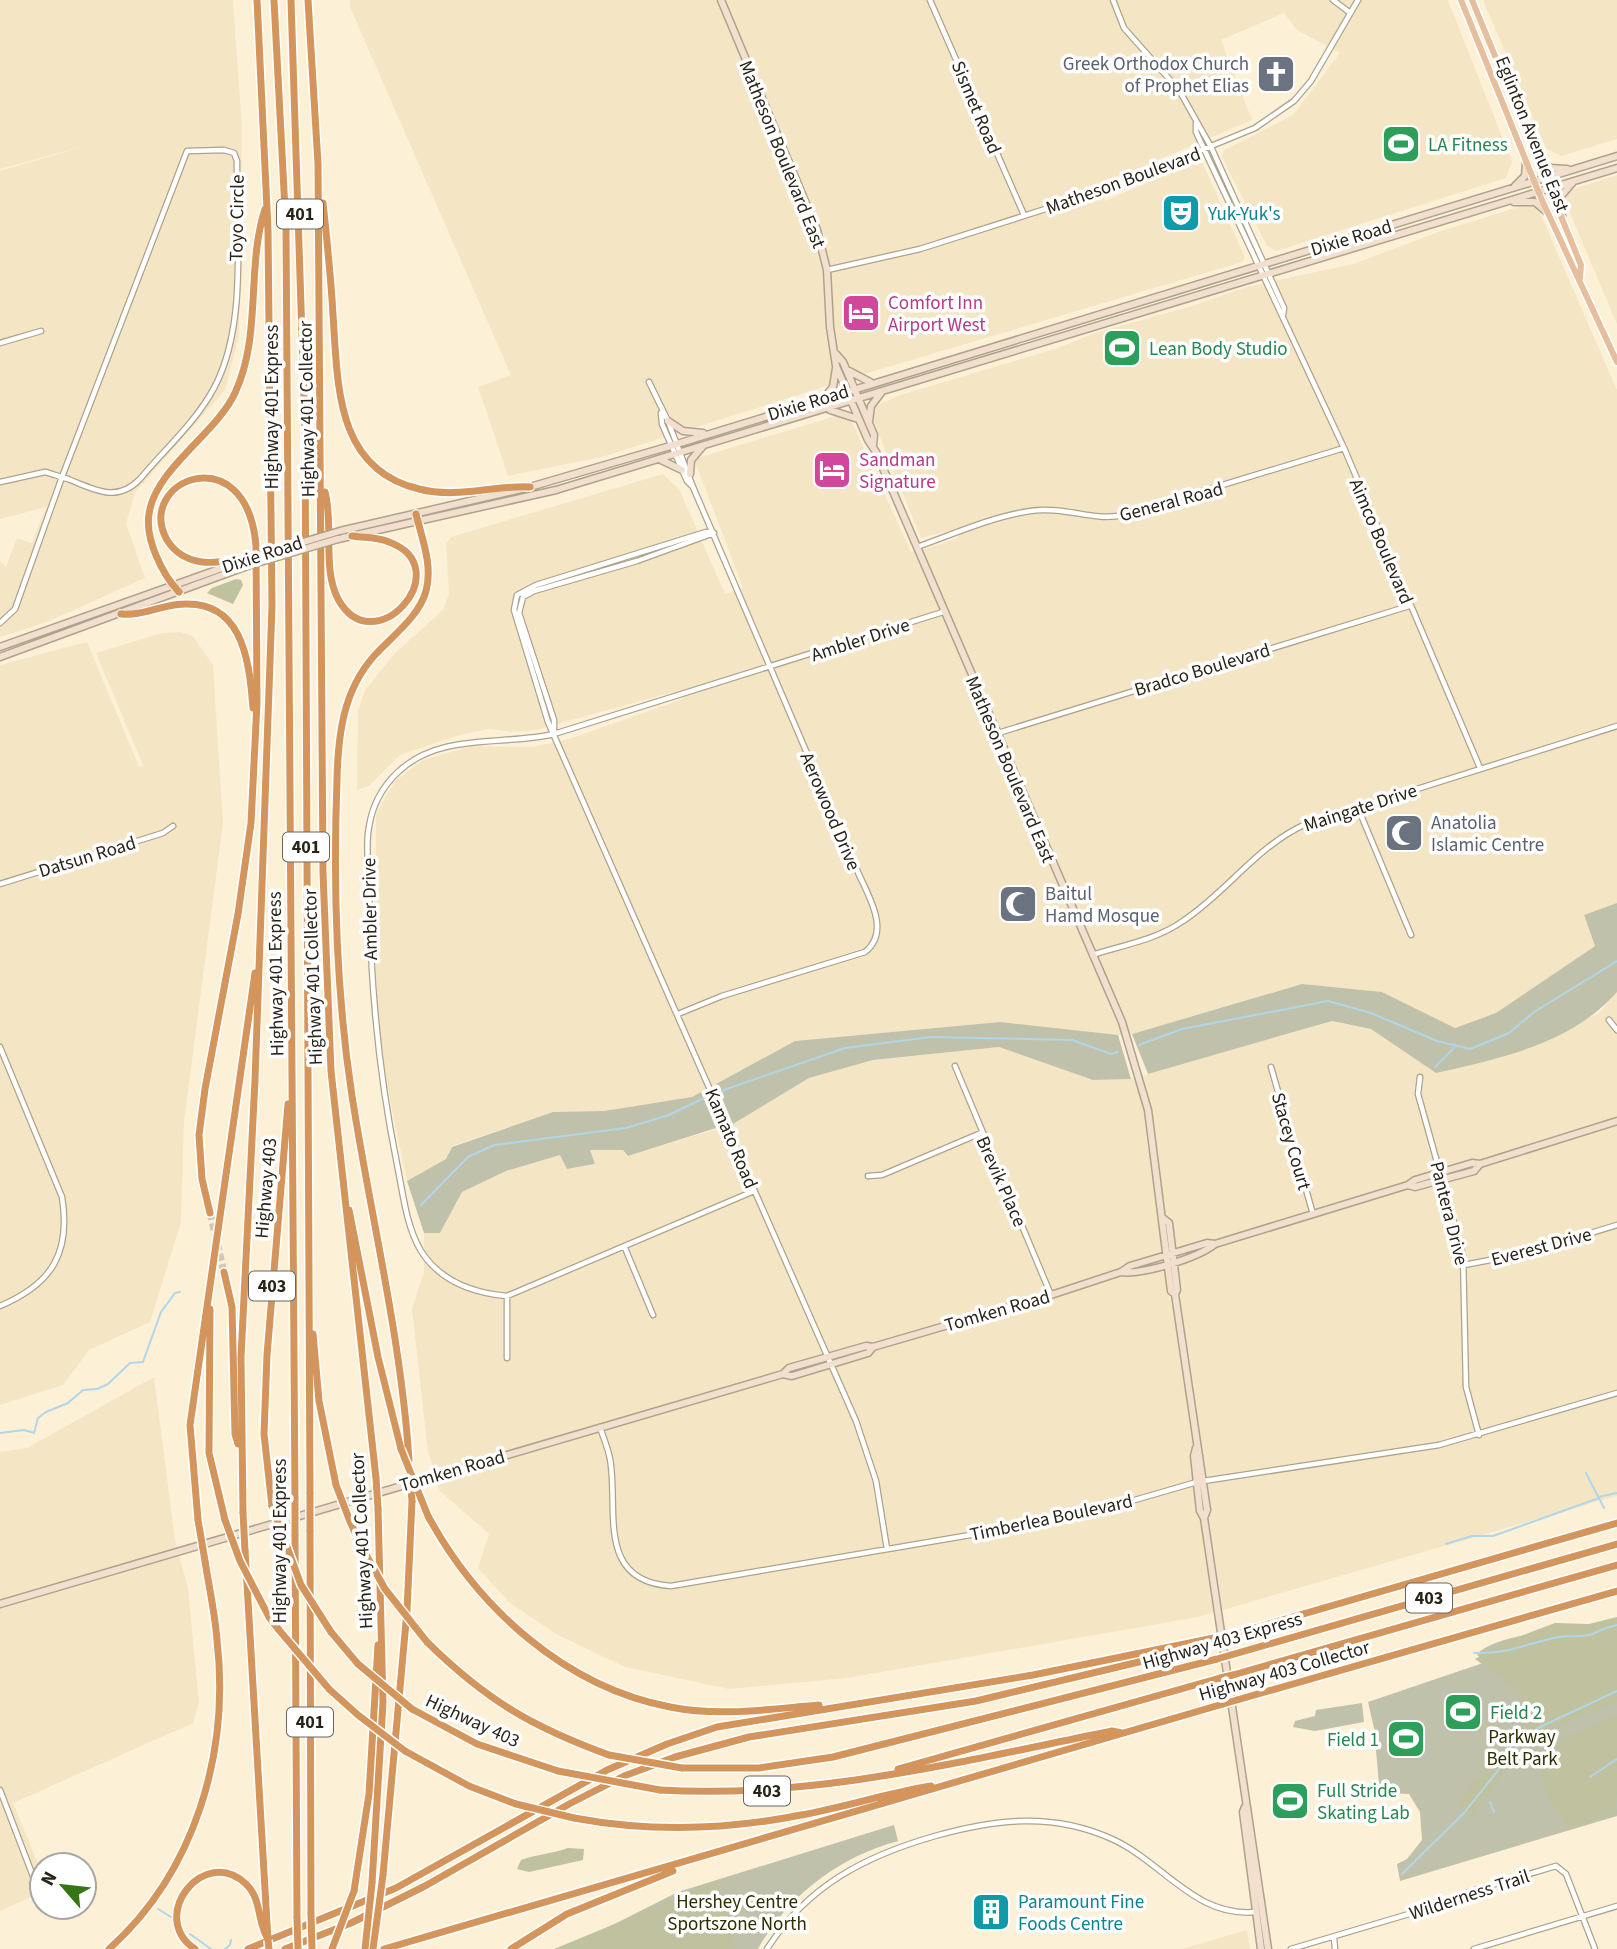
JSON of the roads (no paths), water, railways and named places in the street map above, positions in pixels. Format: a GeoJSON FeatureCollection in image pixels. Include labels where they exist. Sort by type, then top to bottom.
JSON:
{"type":"FeatureCollection","features":[{"type":"Feature","properties":{"kind":"highway","name":"Highway 401 Collector"},"geometry":{"type":"LineString","coordinates":[[257,0],[266,205],[272,606],[241,1357],[240,1451],[264,1921],[269,1949]]}},
{"type":"Feature","properties":{"kind":"highway","name":"Highway 401 Express"},"geometry":{"type":"LineString","coordinates":[[274,0],[286,229],[298,1949]]}},
{"type":"Feature","properties":{"kind":"highway","name":"Highway 401 Express"},"geometry":{"type":"LineString","coordinates":[[291,0],[305,429],[312,1949]]}},
{"type":"Feature","properties":{"kind":"highway","name":"Highway 401 Collector"},"geometry":{"type":"LineString","coordinates":[[308,0],[318,164],[323,873],[331,1071],[376,1478],[381,1592],[383,1702],[372,1883],[365,1949]]}},
{"type":"Feature","properties":{"kind":"highway"},"geometry":{"type":"LineString","coordinates":[[318,164],[338,384],[346,423],[359,451],[377,470],[397,482],[420,490],[465,494],[530,486]]}},
{"type":"Feature","properties":{"kind":"highway"},"geometry":{"type":"LineString","coordinates":[[179,592],[172,584],[153,546],[149,513],[163,482],[225,411],[235,394],[248,344],[258,229],[266,205]]}},
{"type":"Feature","properties":{"kind":"highway"},"geometry":{"type":"LineString","coordinates":[[210,1213],[200,1158],[201,1112],[244,880],[255,750],[257,559],[251,518],[235,491],[214,478],[188,480],[171,494],[164,506],[162,524],[167,539],[178,552],[191,559],[207,562],[250,561]]}},
{"type":"Feature","properties":{"kind":"highway"},"geometry":{"type":"LineString","coordinates":[[322,485],[328,506],[332,578],[337,597],[345,608],[361,618],[389,618],[404,608],[412,595],[415,577],[411,562],[403,550],[388,541],[352,536]]}},
{"type":"Feature","properties":{"kind":"highway"},"geometry":{"type":"LineString","coordinates":[[373,1949],[383,1875],[407,1611],[412,1501],[398,1348],[345,1043],[335,880],[337,771],[342,717],[360,675],[419,607],[426,593],[428,563],[417,518]]}},
{"type":"Feature","properties":{"kind":"highway"},"geometry":{"type":"LineString","coordinates":[[121,614],[130,615],[175,605],[197,605],[218,614],[236,629],[247,651],[255,750]]}},
{"type":"Feature","properties":{"kind":"highway"},"geometry":{"type":"LineString","coordinates":[[109,1949],[134,1926],[163,1887],[191,1835],[206,1793],[216,1740],[218,1641],[198,1520],[190,1425],[246,1022],[259,948]]}},
{"type":"Feature","properties":{"kind":"highway","name":"Highway 403"},"geometry":{"type":"LineString","coordinates":[[292,1065],[267,1355],[264,1434],[272,1506],[301,1586],[331,1632],[358,1664],[412,1709],[477,1744],[558,1771],[660,1790],[767,1791],[874,1776]]}},
{"type":"Feature","properties":{"kind":"highway"},"geometry":{"type":"LineString","coordinates":[[342,1171],[378,1357],[401,1449],[428,1516],[455,1562],[486,1600],[548,1653],[582,1675],[611,1689],[671,1708],[746,1711],[865,1702]]}},
{"type":"Feature","properties":{"kind":"highway","name":"Highway 403"},"geometry":{"type":"LineString","coordinates":[[308,1264],[319,1401],[336,1485],[360,1544],[385,1589],[427,1642],[494,1700],[534,1725],[609,1755],[682,1768],[759,1768],[833,1757]]}},
{"type":"Feature","properties":{"kind":"highway"},"geometry":{"type":"LineString","coordinates":[[224,1272],[232,1307],[235,1434],[240,1451]]}},
{"type":"Feature","properties":{"kind":"highway"},"geometry":{"type":"LineString","coordinates":[[211,1277],[207,1415],[209,1453],[225,1520],[244,1571],[279,1630],[329,1689],[358,1716],[405,1751],[469,1786],[516,1804],[574,1818],[630,1827],[743,1825],[960,1781]]}},
{"type":"Feature","properties":{"kind":"highway","name":"403"},"geometry":{"type":"LineString","coordinates":[[1214,1641],[1617,1523]]}},
{"type":"Feature","properties":{"kind":"highway","name":"Highway 403 Express"},"geometry":{"type":"LineString","coordinates":[[833,1757],[1217,1659],[1617,1544]]}},
{"type":"Feature","properties":{"kind":"highway","name":"Highway 403 Express"},"geometry":{"type":"LineString","coordinates":[[874,1776],[1617,1565]]}},
{"type":"Feature","properties":{"kind":"highway","name":"Highway 403 Collector"},"geometry":{"type":"LineString","coordinates":[[960,1781],[1617,1591]]}},
{"type":"Feature","properties":{"kind":"highway"},"geometry":{"type":"LineString","coordinates":[[331,1949],[354,1891],[369,1794],[381,1592]]}},
{"type":"Feature","properties":{"kind":"highway"},"geometry":{"type":"LineString","coordinates":[[248,1949],[396,1888],[607,1770],[667,1744],[717,1727],[1033,1675],[1214,1641]]}},
{"type":"Feature","properties":{"kind":"highway"},"geometry":{"type":"LineString","coordinates":[[285,1949],[351,1923],[425,1886],[571,1802],[624,1776],[675,1756],[749,1737],[1000,1696],[1214,1641]]}},
{"type":"Feature","properties":{"kind":"highway"},"geometry":{"type":"LineString","coordinates":[[874,1776],[985,1758],[1112,1731],[1124,1733]]}},
{"type":"Feature","properties":{"kind":"highway"},"geometry":{"type":"LineString","coordinates":[[384,1949],[960,1781]]}},
{"type":"Feature","properties":{"kind":"highway"},"geometry":{"type":"LineString","coordinates":[[511,1949],[537,1931],[598,1900],[713,1855]]}},
{"type":"Feature","properties":{"kind":"highway"},"geometry":{"type":"LineString","coordinates":[[195,1949],[179,1930],[177,1904],[192,1881],[206,1874],[228,1874],[247,1884],[264,1921]]}},
{"type":"Feature","properties":{"kind":"main road","name":"Matheson Boulevard East"},"geometry":{"type":"LineString","coordinates":[[720,0],[811,215],[827,270],[830,327],[836,366],[850,390],[859,399],[874,435],[873,444]]}},
{"type":"Feature","properties":{"kind":"main road","name":"Eglinton Avenue East"},"geometry":{"type":"LineString","coordinates":[[1461,0],[1538,191],[1617,362]]}},
{"type":"Feature","properties":{"kind":"main road","name":"Eglinton Avenue East"},"geometry":{"type":"LineString","coordinates":[[1472,0],[1581,265],[1580,278]]}},
{"type":"Feature","properties":{"kind":"main road"},"geometry":{"type":"LineString","coordinates":[[1508,190],[1525,176],[1524,154]]}},
{"type":"Feature","properties":{"kind":"main road"},"geometry":{"type":"LineString","coordinates":[[1536,156],[1549,168],[1580,168]]}},
{"type":"Feature","properties":{"kind":"main road","name":"Dixie Road"},"geometry":{"type":"LineString","coordinates":[[0,657],[179,592],[250,561],[352,536],[674,445],[1617,156]]}},
{"type":"Feature","properties":{"kind":"main road","name":"Dixie Road"},"geometry":{"type":"LineString","coordinates":[[0,646],[172,584],[340,531],[556,490],[828,410],[1617,168]]}},
{"type":"Feature","properties":{"kind":"main road"},"geometry":{"type":"LineString","coordinates":[[1563,221],[1560,198],[1574,181]]}},
{"type":"Feature","properties":{"kind":"main road"},"geometry":{"type":"LineString","coordinates":[[1502,203],[1530,201],[1549,214]]}},
{"type":"Feature","properties":{"kind":"main road"},"geometry":{"type":"LineString","coordinates":[[1452,206],[1456,217]]}},
{"type":"Feature","properties":{"kind":"main road"},"geometry":{"type":"LineString","coordinates":[[1345,239],[1349,250]]}},
{"type":"Feature","properties":{"kind":"main road","name":"Matheson Boulevard East"},"geometry":{"type":"LineString","coordinates":[[835,354],[846,369],[851,401],[873,444],[995,734],[1122,1022],[1142,1081],[1196,1448],[1200,1511],[1204,1518],[1268,1949]]}},
{"type":"Feature","properties":{"kind":"main road"},"geometry":{"type":"LineString","coordinates":[[824,398],[833,387],[836,366]]}},
{"type":"Feature","properties":{"kind":"main road"},"geometry":{"type":"LineString","coordinates":[[846,369],[872,383]]}},
{"type":"Feature","properties":{"kind":"main road"},"geometry":{"type":"LineString","coordinates":[[869,424],[871,406],[883,392]]}},
{"type":"Feature","properties":{"kind":"main road"},"geometry":{"type":"LineString","coordinates":[[828,410],[859,419]]}},
{"type":"Feature","properties":{"kind":"main road"},"geometry":{"type":"LineString","coordinates":[[668,421],[683,431],[708,433]]}},
{"type":"Feature","properties":{"kind":"main road"},"geometry":{"type":"LineString","coordinates":[[690,474],[691,460],[704,445]]}},
{"type":"Feature","properties":{"kind":"main road"},"geometry":{"type":"LineString","coordinates":[[656,460],[674,464],[682,470]]}},
{"type":"Feature","properties":{"kind":"main road","name":"Tomken Road"},"geometry":{"type":"LineString","coordinates":[[1121,1272],[1132,1273],[1170,1262],[1208,1250],[1215,1244],[1408,1185],[1415,1187],[1442,1176],[1474,1171],[1480,1164],[1617,1121]]}},
{"type":"Feature","properties":{"kind":"main road","name":"Tomken Road"},"geometry":{"type":"LineString","coordinates":[[0,1604],[783,1374],[789,1368],[828,1361],[866,1346],[873,1347],[1051,1295],[1169,1254],[1207,1243],[1215,1244]]}},
{"type":"Feature","properties":{"kind":"main road","name":"Matheson Boulevard East"},"geometry":{"type":"LineString","coordinates":[[1245,1807],[1243,1812],[1261,1949]]}},
{"type":"Feature","properties":{"kind":"street","name":"Sismet Road"},"geometry":{"type":"LineString","coordinates":[[930,0],[1024,215]]}},
{"type":"Feature","properties":{"kind":"street","name":"Aimco Boulevard"},"geometry":{"type":"LineString","coordinates":[[1113,0],[1124,28],[1175,84],[1211,147],[1266,275],[1284,308],[1283,315],[1344,448],[1480,768]]}},
{"type":"Feature","properties":{"kind":"street"},"geometry":{"type":"LineString","coordinates":[[1333,0],[1349,12]]}},
{"type":"Feature","properties":{"kind":"street","name":"Matheson Boulevard"},"geometry":{"type":"LineString","coordinates":[[827,270],[897,255],[1102,191],[1255,128],[1294,102],[1320,70],[1349,12],[1358,0]]}},
{"type":"Feature","properties":{"kind":"street","name":"Aimco Boulevard"},"geometry":{"type":"LineString","coordinates":[[1196,123],[1204,150],[1262,265]]}},
{"type":"Feature","properties":{"kind":"street","name":"Toyo Circle"},"geometry":{"type":"LineString","coordinates":[[0,482],[45,472],[62,477],[110,495],[131,489],[214,389],[225,362],[235,322],[237,161],[230,150],[187,150],[62,477],[15,609],[0,623]]}},
{"type":"Feature","properties":{"kind":"street"},"geometry":{"type":"LineString","coordinates":[[0,343],[41,331]]}},
{"type":"Feature","properties":{"kind":"street","name":"Aerowood Drive"},"geometry":{"type":"LineString","coordinates":[[649,382],[661,412],[668,421],[674,445]]}},
{"type":"Feature","properties":{"kind":"street","name":"Aerowood Drive"},"geometry":{"type":"LineString","coordinates":[[661,412],[662,424],[690,474],[692,486]]}},
{"type":"Feature","properties":{"kind":"street","name":"General Road"},"geometry":{"type":"LineString","coordinates":[[915,547],[1027,511],[1050,510],[1101,519],[1125,515],[1344,448]]}},
{"type":"Feature","properties":{"kind":"street","name":"Aerowood Drive"},"geometry":{"type":"LineString","coordinates":[[678,453],[682,470],[714,533],[876,918],[878,936],[870,948],[859,954],[722,996],[678,1014]]}},
{"type":"Feature","properties":{"kind":"street","name":"Kamato Road"},"geometry":{"type":"LineString","coordinates":[[714,533],[648,557],[534,591],[523,597],[519,614],[554,720],[554,734],[856,1421],[876,1481],[887,1549]]}},
{"type":"Feature","properties":{"kind":"street","name":"Bradco Boulevard"},"geometry":{"type":"LineString","coordinates":[[995,734],[1409,606]]}},
{"type":"Feature","properties":{"kind":"street","name":"Ambler Drive"},"geometry":{"type":"LineString","coordinates":[[507,1296],[475,1291],[441,1273],[422,1251],[409,1221],[377,1056],[369,962],[368,832],[375,805],[386,786],[397,773],[416,760],[470,742],[521,740],[554,734],[943,612]]}},
{"type":"Feature","properties":{"kind":"street","name":"Maingate Drive"},"geometry":{"type":"LineString","coordinates":[[1091,956],[1172,928],[1199,910],[1283,836],[1306,824],[1617,726]]}},
{"type":"Feature","properties":{"kind":"street"},"geometry":{"type":"LineString","coordinates":[[1358,808],[1411,935]]}},
{"type":"Feature","properties":{"kind":"street","name":"Datsun Road"},"geometry":{"type":"LineString","coordinates":[[0,884],[163,833],[173,826]]}},
{"type":"Feature","properties":{"kind":"street"},"geometry":{"type":"LineString","coordinates":[[1609,1020],[1617,1030]]}},
{"type":"Feature","properties":{"kind":"street"},"geometry":{"type":"LineString","coordinates":[[0,1047],[61,1195],[66,1221],[64,1242],[46,1277],[35,1288],[0,1306]]}},
{"type":"Feature","properties":{"kind":"street","name":"Brevik Place"},"geometry":{"type":"LineString","coordinates":[[955,1066],[1051,1295]]}},
{"type":"Feature","properties":{"kind":"street","name":"Stacey Court"},"geometry":{"type":"LineString","coordinates":[[1271,1067],[1313,1214]]}},
{"type":"Feature","properties":{"kind":"street","name":"Pantera Drive"},"geometry":{"type":"LineString","coordinates":[[1420,1077],[1418,1094],[1464,1265],[1466,1387],[1479,1435]]}},
{"type":"Feature","properties":{"kind":"street"},"geometry":{"type":"LineString","coordinates":[[868,1175],[882,1175],[981,1133]]}},
{"type":"Feature","properties":{"kind":"street"},"geometry":{"type":"LineString","coordinates":[[507,1357],[507,1296],[754,1191]]}},
{"type":"Feature","properties":{"kind":"street","name":"Everest Drive"},"geometry":{"type":"LineString","coordinates":[[1464,1265],[1522,1254],[1617,1225]]}},
{"type":"Feature","properties":{"kind":"street"},"geometry":{"type":"LineString","coordinates":[[625,1248],[653,1315]]}},
{"type":"Feature","properties":{"kind":"street","name":"Timberlea Boulevard"},"geometry":{"type":"LineString","coordinates":[[600,1427],[610,1458],[617,1548],[630,1570],[648,1582],[671,1586],[1069,1517],[1200,1482],[1377,1457],[1479,1435],[1617,1393]]}},
{"type":"Feature","properties":{"kind":"street"},"geometry":{"type":"LineString","coordinates":[[0,1790],[28,1863]]}},
{"type":"Feature","properties":{"kind":"street"},"geometry":{"type":"LineString","coordinates":[[767,1949],[803,1903],[852,1867],[894,1848],[999,1821],[1053,1822],[1099,1833],[1135,1852],[1202,1902],[1233,1912],[1256,1912]]}},
{"type":"Feature","properties":{"kind":"street","name":"Wilderness Trail"},"geometry":{"type":"LineString","coordinates":[[1291,1948],[1334,1938],[1556,1866],[1563,1869],[1595,1949]]}},
{"type":"Feature","properties":{"kind":"street"},"geometry":{"type":"LineString","coordinates":[[1474,1949],[1617,1906]]}},
{"type":"Feature","properties":{"kind":"street"},"geometry":{"type":"LineString","coordinates":[[1334,1938],[1335,1949]]}},
{"type":"Feature","properties":{"kind":"waterway"},"geometry":{"type":"LineString","coordinates":[[1139,1045],[1182,1029],[1328,1001],[1371,1013],[1437,1041],[1470,1049],[1509,1033],[1534,1012],[1617,961]]}},
{"type":"Feature","properties":{"kind":"waterway"},"geometry":{"type":"LineString","coordinates":[[718,1092],[845,1048],[931,1037],[1072,1040],[1111,1054],[1118,1052]]}},
{"type":"Feature","properties":{"kind":"waterway"},"geometry":{"type":"LineString","coordinates":[[1435,1067],[1454,1048]]}},
{"type":"Feature","properties":{"kind":"waterway"},"geometry":{"type":"LineString","coordinates":[[421,1205],[468,1157],[494,1145],[626,1128],[669,1115],[706,1097]]}},
{"type":"Feature","properties":{"kind":"waterway"},"geometry":{"type":"LineString","coordinates":[[0,1433],[24,1430],[34,1433],[38,1418],[46,1412],[68,1403],[83,1390],[97,1389],[108,1384],[130,1363],[143,1362],[161,1312],[175,1293],[180,1292]]}},
{"type":"Feature","properties":{"kind":"waterway"},"geometry":{"type":"LineString","coordinates":[[1586,1473],[1604,1508]]}},
{"type":"Feature","properties":{"kind":"waterway"},"geometry":{"type":"LineString","coordinates":[[1598,1497],[1617,1493]]}},
{"type":"Feature","properties":{"kind":"waterway"},"geometry":{"type":"LineString","coordinates":[[1446,1544],[1472,1536],[1493,1536],[1599,1498]]}},
{"type":"Feature","properties":{"kind":"waterway"},"geometry":{"type":"LineString","coordinates":[[1474,1653],[1509,1650],[1559,1637],[1588,1635],[1617,1625]]}},
{"type":"Feature","properties":{"kind":"waterway"},"geometry":{"type":"LineString","coordinates":[[1402,1874],[1464,1813],[1519,1744],[1538,1728],[1617,1691]]}},
{"type":"Feature","properties":{"kind":"waterway"},"geometry":{"type":"LineString","coordinates":[[1590,1777],[1617,1759]]}},
{"type":"Feature","properties":{"kind":"waterway"},"geometry":{"type":"LineString","coordinates":[[1490,1802],[1494,1812]]}},
{"type":"Feature","properties":{"kind":"waterway"},"geometry":{"type":"LineString","coordinates":[[158,1909],[171,1917]]}},
{"type":"Feature","properties":{"kind":"waterway"},"geometry":{"type":"LineString","coordinates":[[190,1934],[211,1949]]}},
{"type":"Feature","properties":{"kind":"waterway"},"geometry":{"type":"LineString","coordinates":[[225,1949],[231,1940]]}},
{"type":"Feature","properties":{"kind":"tunnel"},"geometry":{"type":"LineString","coordinates":[[210,1213],[224,1272]]}},
{"type":"Feature","properties":{"kind":"place","name":"Greek Orthodox Church of Prophet Elias"},"geometry":{"type":"Point","coordinates":[1276,74]}},
{"type":"Feature","properties":{"kind":"place","name":"LA Fitness"},"geometry":{"type":"Point","coordinates":[1401,144]}},
{"type":"Feature","properties":{"kind":"place","name":"Yuk-Yuk's"},"geometry":{"type":"Point","coordinates":[1181,213]}},
{"type":"Feature","properties":{"kind":"place","name":"Comfort Inn Airport West"},"geometry":{"type":"Point","coordinates":[861,313]}},
{"type":"Feature","properties":{"kind":"place","name":"Lean Body Studio"},"geometry":{"type":"Point","coordinates":[1122,348]}},
{"type":"Feature","properties":{"kind":"place","name":"Sandman Signature"},"geometry":{"type":"Point","coordinates":[832,470]}},
{"type":"Feature","properties":{"kind":"place","name":"Anatolia Islamic Centre"},"geometry":{"type":"Point","coordinates":[1404,833]}},
{"type":"Feature","properties":{"kind":"place","name":"Baitul Hamd Mosque"},"geometry":{"type":"Point","coordinates":[1018,904]}},
{"type":"Feature","properties":{"kind":"place","name":"Field 2"},"geometry":{"type":"Point","coordinates":[1463,1712]}},
{"type":"Feature","properties":{"kind":"place","name":"Field 1"},"geometry":{"type":"Point","coordinates":[1406,1739]}},
{"type":"Feature","properties":{"kind":"place","name":"Full Stride Skating Lab"},"geometry":{"type":"Point","coordinates":[1290,1801]}},
{"type":"Feature","properties":{"kind":"place","name":"Paramount Fine Foods Centre"},"geometry":{"type":"Point","coordinates":[991,1912]}},
{"type":"Feature","properties":{"kind":"park label","name":"Parkway Belt Park"},"geometry":{"type":"Point","coordinates":[1522,1747]}},
{"type":"Feature","properties":{"kind":"park label","name":"Hershey Centre Sportszone North"},"geometry":{"type":"Point","coordinates":[737,1912]}}]}
